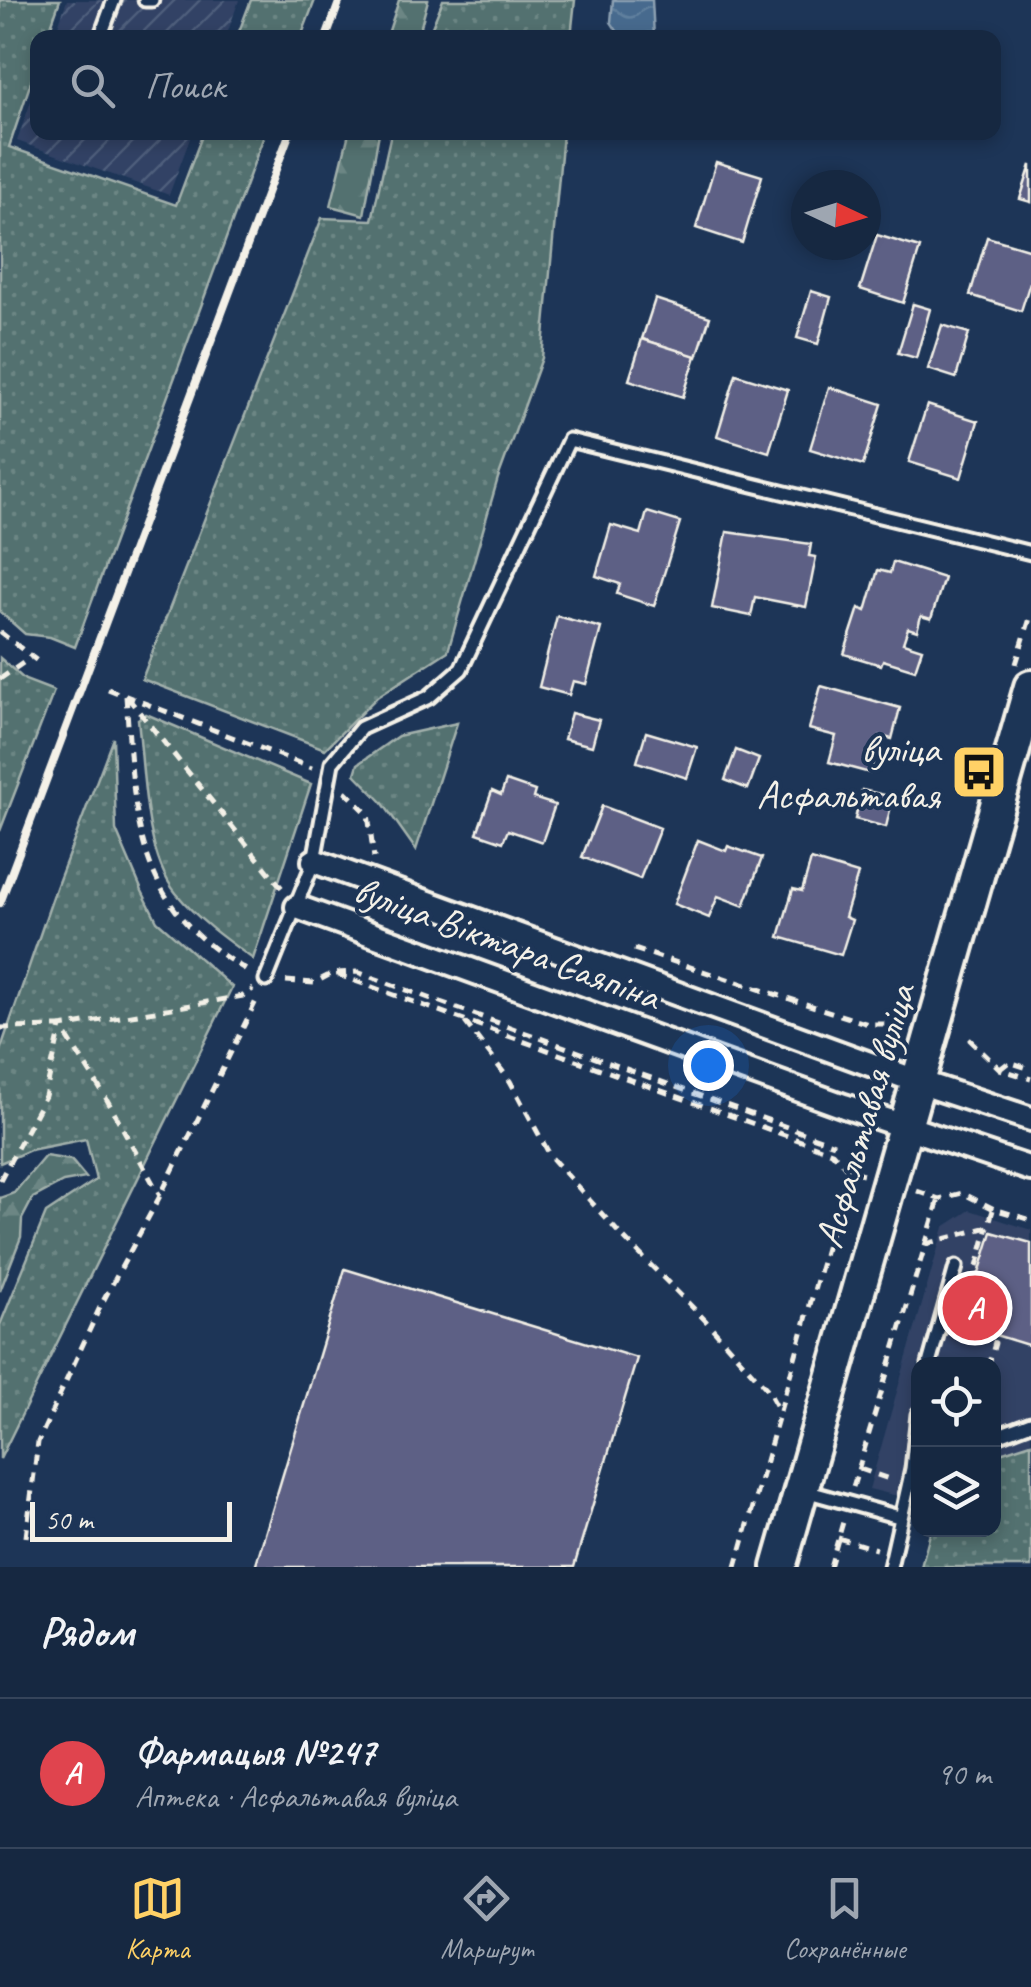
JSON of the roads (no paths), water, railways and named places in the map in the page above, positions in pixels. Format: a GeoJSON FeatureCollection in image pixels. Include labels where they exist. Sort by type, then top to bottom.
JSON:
{"type":"FeatureCollection","features":[{"type":"Feature","properties":{"kind":"street","name":"Асфальтавая вуліца"},"geometry":{"type":"LineString","coordinates":[[779,1567],[1031,687]]}},
{"type":"Feature","properties":{"kind":"street","name":"вуліца Віктара Саяпіна"},"geometry":{"type":"LineString","coordinates":[[314,861],[919,1082],[1031,1119]]}},
{"type":"Feature","properties":{"kind":"street","name":"вуліца Віктара Саяпіна"},"geometry":{"type":"LineString","coordinates":[[297,906],[906,1128],[1031,1169]]}},
{"type":"Feature","properties":{"kind":"lane"},"geometry":{"type":"LineString","coordinates":[[103,30],[114,0]]}},
{"type":"Feature","properties":{"kind":"lane"},"geometry":{"type":"LineString","coordinates":[[266,980],[314,861],[332,762],[361,728],[429,697],[461,669],[569,440],[1031,553]]}},
{"type":"Feature","properties":{"kind":"lane"},"geometry":{"type":"LineString","coordinates":[[932,1357],[956,1268]]}},
{"type":"Feature","properties":{"kind":"lane"},"geometry":{"type":"LineString","coordinates":[[1001,1434],[1031,1423]]}},
{"type":"Feature","properties":{"kind":"lane"},"geometry":{"type":"LineString","coordinates":[[890,1567],[911,1480]]}},
{"type":"Feature","properties":{"kind":"lane"},"geometry":{"type":"LineString","coordinates":[[801,1490],[899,1518]]}},
{"type":"Feature","properties":{"kind":"water"},"geometry":{"type":"Polygon","coordinates":[[[613,0],[652,0],[654,30],[616,30],[611,22],[613,0]]]}},
{"type":"Feature","properties":{"kind":"railway"},"geometry":{"type":"LineString","coordinates":[[329,30],[340,0]]}},
{"type":"Feature","properties":{"kind":"railway"},"geometry":{"type":"LineString","coordinates":[[0,903],[287,140]]}},
{"type":"Feature","properties":{"kind":"place","name":"вуліца Асфальтавая"},"geometry":{"type":"Point","coordinates":[979,772]}},
{"type":"Feature","properties":{"kind":"place","name":"Фармацыя №247"},"geometry":{"type":"Point","coordinates":[975,1308]}}]}
